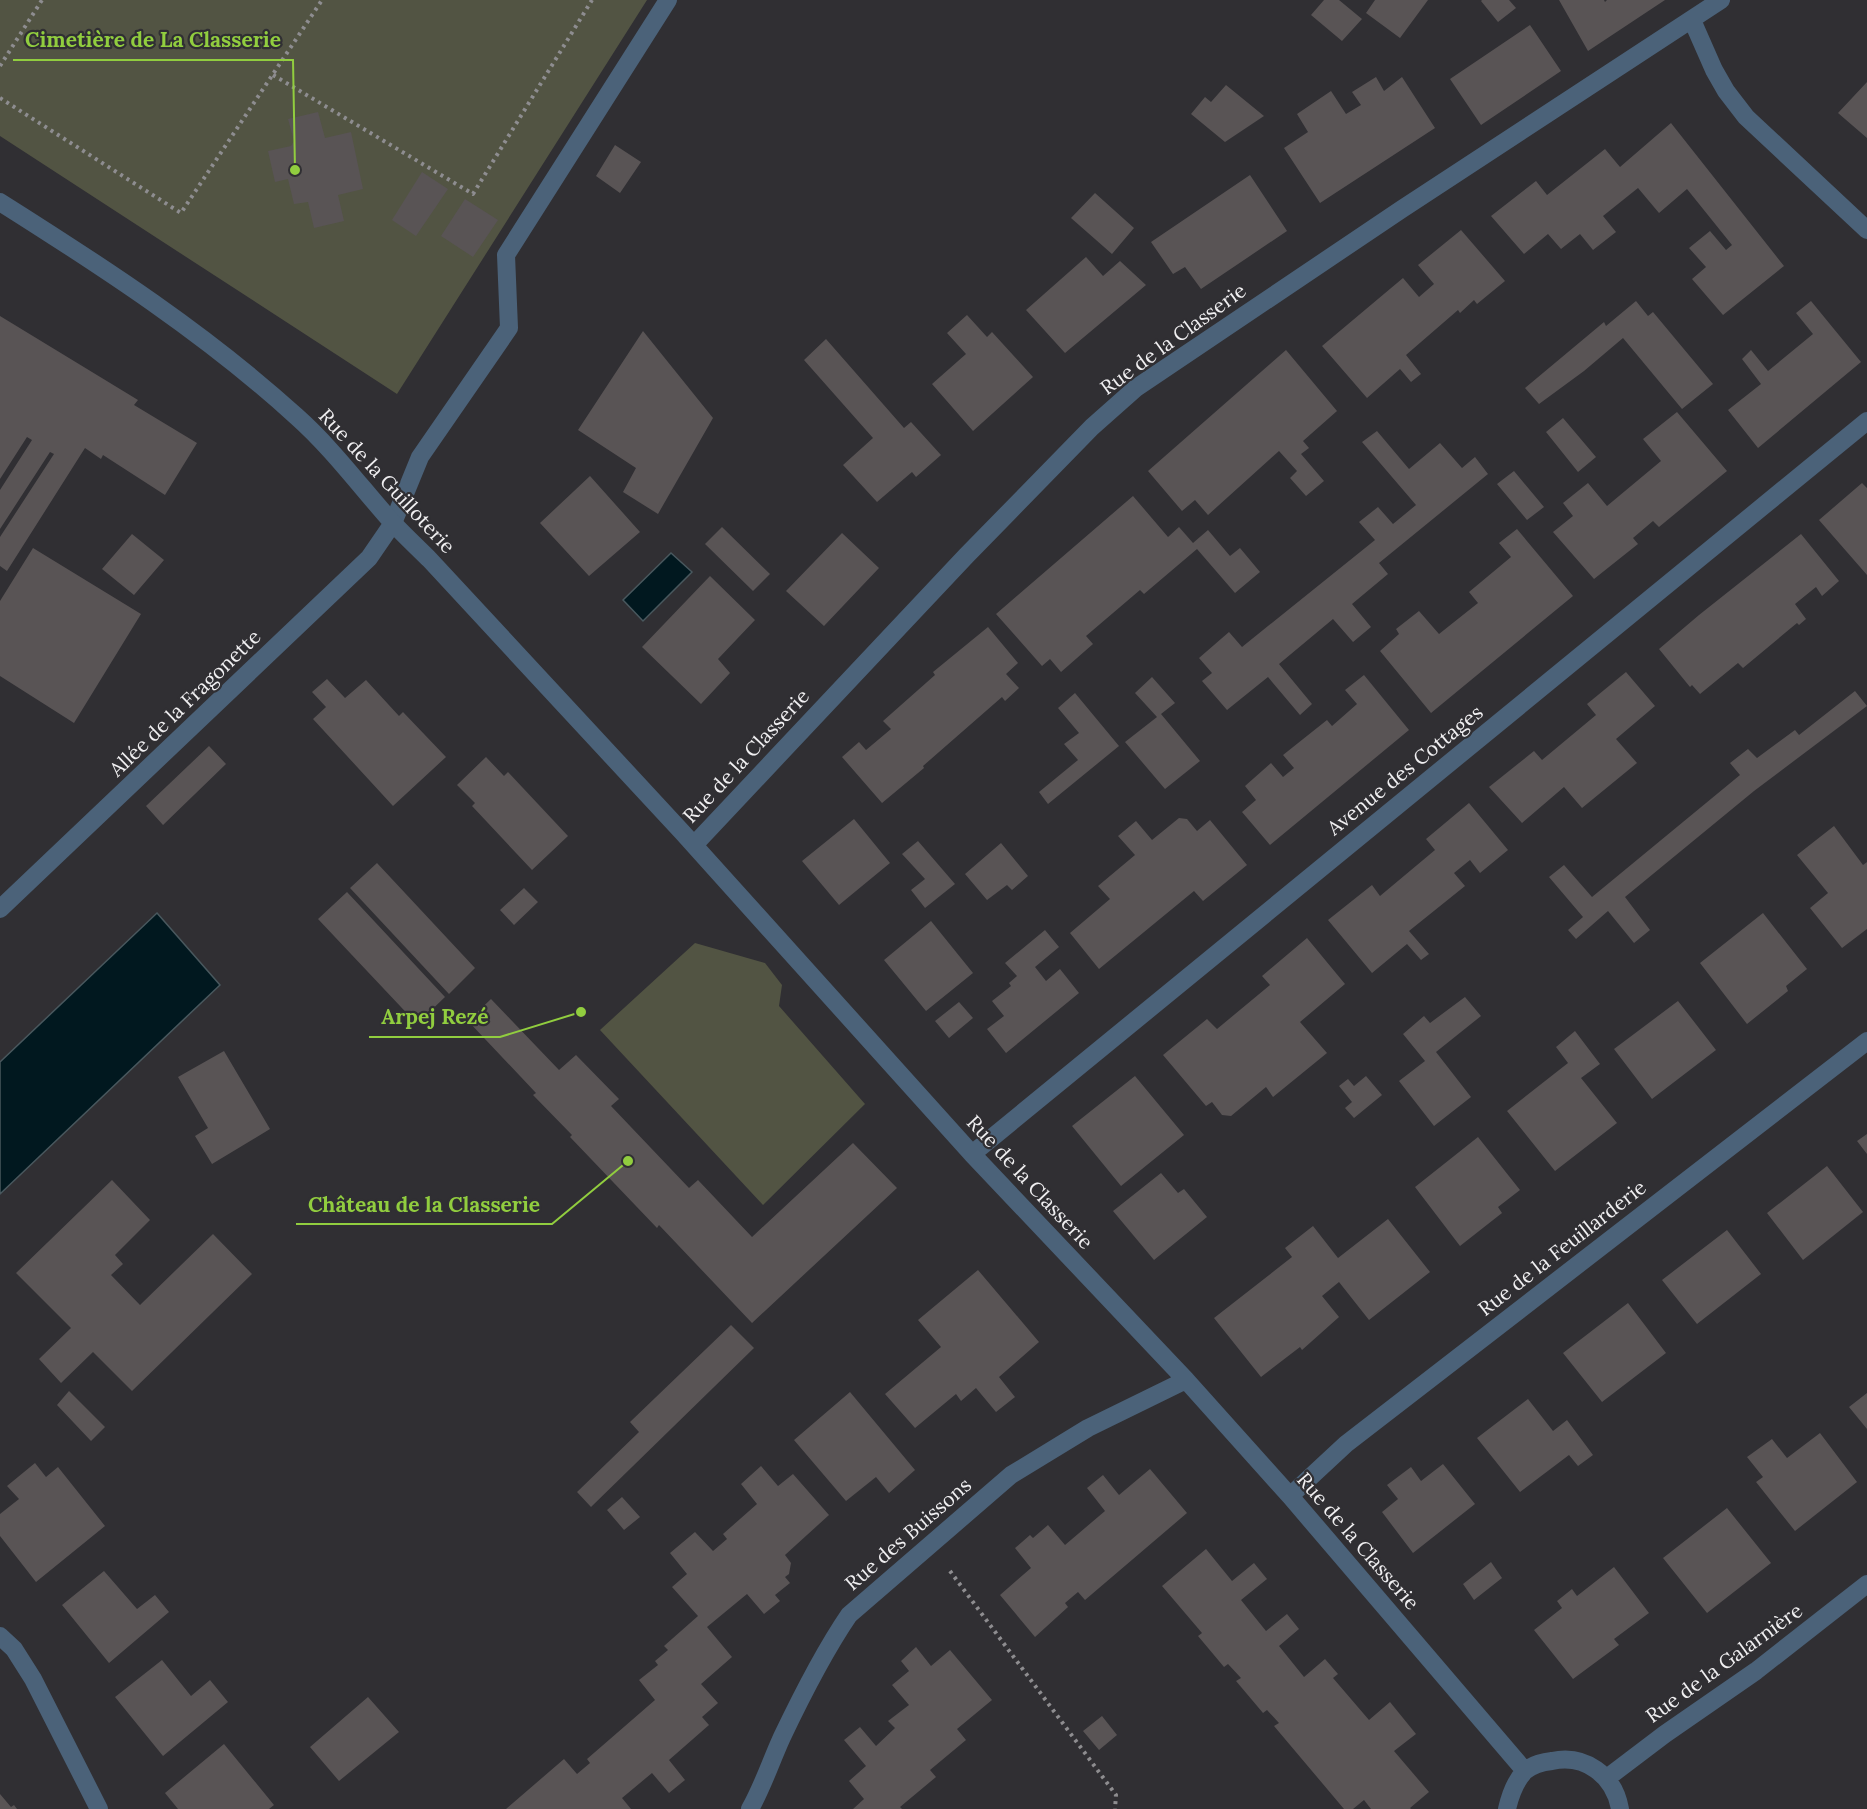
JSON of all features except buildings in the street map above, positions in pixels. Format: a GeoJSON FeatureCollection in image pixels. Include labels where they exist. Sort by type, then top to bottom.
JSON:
{"type":"FeatureCollection","features":[{"type":"Feature","properties":{"kind":"street","name":"Allée de la Fragonette"},"geometry":{"type":"LineString","coordinates":[[0,909],[369,558],[393,523],[420,457],[509,328],[506,255],[668,0]]}},
{"type":"Feature","properties":{"kind":"street","name":"Rue de la Classerie"},"geometry":{"type":"LineString","coordinates":[[1525,1771],[1290,1496],[1186,1380],[972,1154],[694,845],[974,548],[1092,427],[1136,388],[1412,202],[1721,0]]}},
{"type":"Feature","properties":{"kind":"street"},"geometry":{"type":"LineString","coordinates":[[1692,20],[1714,70],[1726,91],[1746,117],[1867,230]]}},
{"type":"Feature","properties":{"kind":"street","name":"Rue de la Guilloterie"},"geometry":{"type":"LineString","coordinates":[[0,202],[132,288],[246,372],[298,418],[694,845]]}},
{"type":"Feature","properties":{"kind":"street","name":"Avenue des Cottages"},"geometry":{"type":"LineString","coordinates":[[972,1154],[1867,421]]}},
{"type":"Feature","properties":{"kind":"street","name":"Rue de la Feuillarderie"},"geometry":{"type":"LineString","coordinates":[[1290,1496],[1346,1444],[1867,1041]]}},
{"type":"Feature","properties":{"kind":"street","name":"Rue des Buissons"},"geometry":{"type":"LineString","coordinates":[[750,1809],[766,1778],[782,1738],[831,1640],[849,1615],[1011,1475],[1088,1428],[1186,1380]]}},
{"type":"Feature","properties":{"kind":"street","name":"Rue de la Galarnière"},"geometry":{"type":"LineString","coordinates":[[1606,1778],[1756,1671],[1867,1584]]}},
{"type":"Feature","properties":{"kind":"street"},"geometry":{"type":"LineString","coordinates":[[0,1636],[14,1649],[33,1679],[99,1809]]}},
{"type":"Feature","properties":{"kind":"street"},"geometry":{"type":"LineString","coordinates":[[1507,1809],[1510,1794],[1525,1771],[1542,1763],[1565,1758],[1587,1764],[1606,1778],[1618,1796],[1620,1809]]}},
{"type":"Feature","properties":{"kind":"path"},"geometry":{"type":"LineString","coordinates":[[0,66],[42,0]]}},
{"type":"Feature","properties":{"kind":"path"},"geometry":{"type":"LineString","coordinates":[[0,98],[181,213],[322,0]]}},
{"type":"Feature","properties":{"kind":"path"},"geometry":{"type":"LineString","coordinates":[[273,75],[473,194],[592,0]]}},
{"type":"Feature","properties":{"kind":"path"},"geometry":{"type":"LineString","coordinates":[[931,1545],[1116,1795],[1116,1809]]}},
{"type":"Feature","properties":{"kind":"green space"},"geometry":{"type":"Polygon","coordinates":[[[0,0],[647,0],[397,394],[0,136],[0,0]]]}},
{"type":"Feature","properties":{"kind":"green space"},"geometry":{"type":"Polygon","coordinates":[[[695,943],[765,963],[782,985],[779,1006],[865,1104],[763,1205],[600,1030],[695,943]]]}},
{"type":"Feature","properties":{"kind":"water"},"geometry":{"type":"Polygon","coordinates":[[[671,553],[692,572],[643,621],[623,600],[671,553]]]}},
{"type":"Feature","properties":{"kind":"water"},"geometry":{"type":"Polygon","coordinates":[[[157,913],[220,985],[0,1194],[0,1062],[157,913]]]}},
{"type":"Feature","properties":{"kind":"place","name":"Cimetière de La Classerie"},"geometry":{"type":"Point","coordinates":[295,170]}},
{"type":"Feature","properties":{"kind":"place","name":"Arpej Rezé"},"geometry":{"type":"Point","coordinates":[581,1012]}},
{"type":"Feature","properties":{"kind":"place","name":"Château de la Classerie"},"geometry":{"type":"Point","coordinates":[628,1161]}}]}
